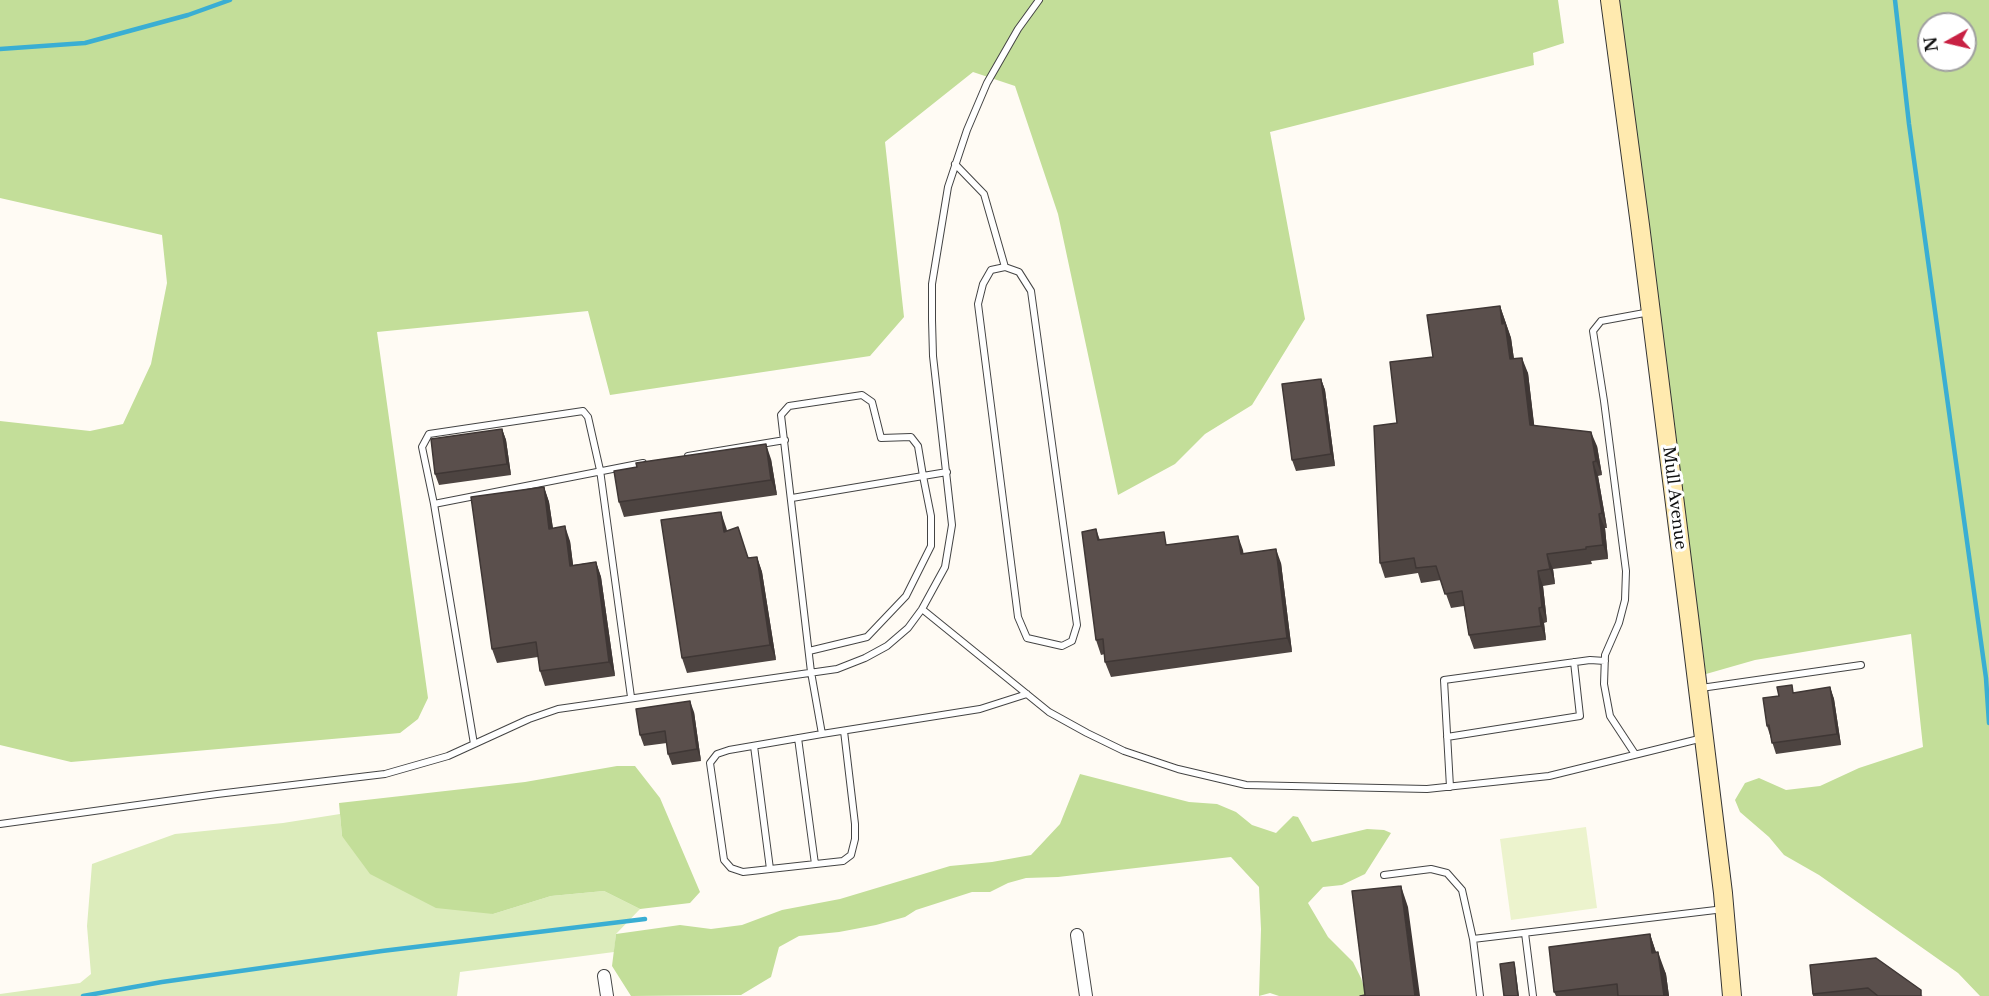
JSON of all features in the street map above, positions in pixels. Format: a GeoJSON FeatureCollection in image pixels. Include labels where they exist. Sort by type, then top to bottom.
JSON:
{"type":"FeatureCollection","features":[{"type":"Feature","properties":{"kind":"street","name":"Mull Avenue"},"geometry":{"type":"LineString","coordinates":[[1610,0],[1651,312],[1724,909],[1732,996]]}},
{"type":"Feature","properties":{"kind":"street"},"geometry":{"type":"LineString","coordinates":[[1077,935],[1086,996]]}},
{"type":"Feature","properties":{"kind":"street"},"geometry":{"type":"LineString","coordinates":[[603,976],[607,996]]}},
{"type":"Feature","properties":{"kind":"lane"},"geometry":{"type":"LineString","coordinates":[[0,824],[217,794],[386,774],[448,756],[558,709],[837,669],[887,646],[908,628],[922,609],[945,567],[952,525],[933,356],[932,284],[941,226],[955,164],[967,130],[1001,56],[1039,0]]}},
{"type":"Feature","properties":{"kind":"lane"},"geometry":{"type":"LineString","coordinates":[[955,164],[984,194],[1005,267]]}},
{"type":"Feature","properties":{"kind":"lane"},"geometry":{"type":"LineString","coordinates":[[1005,267],[1019,272],[1031,291],[1077,625],[1072,641],[1062,646],[1027,638],[1018,616],[978,304],[983,284],[991,270],[1005,267]]}},
{"type":"Feature","properties":{"kind":"lane"},"geometry":{"type":"LineString","coordinates":[[1635,754],[1610,716],[1604,684],[1605,655],[1619,623],[1625,600],[1626,571],[1593,331],[1601,321],[1651,312]]}},
{"type":"Feature","properties":{"kind":"lane"},"geometry":{"type":"LineString","coordinates":[[809,651],[867,637],[906,596],[931,546],[932,516],[918,446],[910,437],[881,438],[872,402],[862,394],[789,406],[781,416],[811,672],[822,734]]}},
{"type":"Feature","properties":{"kind":"lane"},"geometry":{"type":"LineString","coordinates":[[474,744],[434,504],[422,447],[429,434],[583,411],[588,417],[600,470],[631,698]]}},
{"type":"Feature","properties":{"kind":"lane"},"geometry":{"type":"LineString","coordinates":[[681,457],[784,440]]}},
{"type":"Feature","properties":{"kind":"lane"},"geometry":{"type":"LineString","coordinates":[[434,504],[646,462]]}},
{"type":"Feature","properties":{"kind":"lane"},"geometry":{"type":"LineString","coordinates":[[792,498],[947,472]]}},
{"type":"Feature","properties":{"kind":"lane"},"geometry":{"type":"LineString","coordinates":[[922,609],[1049,711],[1124,751],[1178,769],[1246,785],[1427,789],[1450,787],[1549,776],[1703,738]]}},
{"type":"Feature","properties":{"kind":"lane"},"geometry":{"type":"LineString","coordinates":[[1450,787],[1444,680],[1590,660],[1605,661]]}},
{"type":"Feature","properties":{"kind":"lane"},"geometry":{"type":"LineString","coordinates":[[1447,736],[1580,716],[1574,662]]}},
{"type":"Feature","properties":{"kind":"lane"},"geometry":{"type":"LineString","coordinates":[[1697,688],[1861,665]]}},
{"type":"Feature","properties":{"kind":"lane"},"geometry":{"type":"LineString","coordinates":[[843,731],[855,839],[851,855],[843,861],[743,872],[731,868],[724,860],[710,763],[717,754],[798,738],[980,709],[1002,704],[1027,694]]}},
{"type":"Feature","properties":{"kind":"lane"},"geometry":{"type":"LineString","coordinates":[[798,738],[815,864]]}},
{"type":"Feature","properties":{"kind":"lane"},"geometry":{"type":"LineString","coordinates":[[753,746],[770,869]]}},
{"type":"Feature","properties":{"kind":"lane"},"geometry":{"type":"LineString","coordinates":[[1384,875],[1431,869],[1447,873],[1462,890],[1473,939],[1480,996]]}},
{"type":"Feature","properties":{"kind":"lane"},"geometry":{"type":"LineString","coordinates":[[1473,939],[1724,909]]}},
{"type":"Feature","properties":{"kind":"lane"},"geometry":{"type":"LineString","coordinates":[[1525,933],[1533,996]]}},
{"type":"Feature","properties":{"kind":"green space"},"geometry":{"type":"Polygon","coordinates":[[[0,0],[1558,0],[1564,43],[1533,53],[1534,65],[1270,132],[1305,319],[1252,405],[1205,434],[1175,464],[1118,495],[1058,214],[1015,86],[973,72],[885,142],[904,317],[870,356],[610,395],[588,311],[377,332],[428,698],[418,719],[400,733],[71,762],[0,745],[0,421],[90,431],[123,424],[151,364],[167,283],[162,235],[0,198],[0,0]]]}},
{"type":"Feature","properties":{"kind":"green space"},"geometry":{"type":"Polygon","coordinates":[[[1618,0],[1989,0],[1989,996],[1980,996],[1958,973],[1819,875],[1784,855],[1769,837],[1740,812],[1735,800],[1745,783],[1759,778],[1786,790],[1820,786],[1859,768],[1923,747],[1911,634],[1755,660],[1706,674],[1618,0]]]}},
{"type":"Feature","properties":{"kind":"green space"},"geometry":{"type":"Polygon","coordinates":[[[617,766],[635,766],[660,798],[700,892],[690,903],[640,909],[604,891],[551,896],[493,914],[436,908],[370,874],[342,836],[339,803],[525,782],[617,766]]]}},
{"type":"Feature","properties":{"kind":"green space"},"geometry":{"type":"Polygon","coordinates":[[[1080,774],[1189,802],[1217,804],[1236,812],[1252,825],[1276,833],[1293,816],[1298,817],[1312,842],[1367,829],[1384,830],[1391,833],[1365,874],[1342,885],[1323,887],[1308,903],[1328,937],[1353,962],[1367,996],[1279,996],[1270,993],[1259,996],[1261,929],[1259,887],[1231,857],[1058,877],[1026,878],[1008,883],[990,892],[972,892],[916,910],[905,917],[876,925],[799,936],[779,947],[771,977],[741,995],[631,996],[612,966],[616,934],[680,925],[711,929],[742,925],[782,910],[840,899],[950,866],[1031,855],[1060,824],[1080,774]]]}},
{"type":"Feature","properties":{"kind":"green space"},"geometry":{"type":"Polygon","coordinates":[[[340,814],[342,836],[493,914],[551,896],[604,891],[640,909],[616,934],[614,952],[460,972],[457,996],[0,996],[0,994],[80,983],[91,974],[87,926],[92,864],[175,834],[283,823],[340,814]]]}},
{"type":"Feature","properties":{"kind":"green space"},"geometry":{"type":"Polygon","coordinates":[[[1586,827],[1597,908],[1511,920],[1500,839],[1586,827]]]}},
{"type":"Feature","properties":{"kind":"building"},"geometry":{"type":"Polygon","coordinates":[[[1500,306],[1510,359],[1522,358],[1530,425],[1591,432],[1596,461],[1593,462],[1602,513],[1599,514],[1603,545],[1547,554],[1550,569],[1538,571],[1542,607],[1539,608],[1541,626],[1469,635],[1462,591],[1445,594],[1436,566],[1416,568],[1414,558],[1380,563],[1374,426],[1397,423],[1390,362],[1433,357],[1427,315],[1500,306]]]}},
{"type":"Feature","properties":{"kind":"building"},"geometry":{"type":"Polygon","coordinates":[[[1321,379],[1331,454],[1292,460],[1282,384],[1321,379]]]}},
{"type":"Feature","properties":{"kind":"building"},"geometry":{"type":"Polygon","coordinates":[[[502,429],[507,464],[435,474],[431,439],[502,429]]]}},
{"type":"Feature","properties":{"kind":"building"},"geometry":{"type":"Polygon","coordinates":[[[766,444],[771,480],[619,502],[614,471],[637,467],[636,463],[766,444]]]}},
{"type":"Feature","properties":{"kind":"building"},"geometry":{"type":"Polygon","coordinates":[[[544,487],[549,529],[565,526],[570,566],[596,562],[609,662],[540,671],[536,642],[492,649],[471,497],[544,487]]]}},
{"type":"Feature","properties":{"kind":"building"},"geometry":{"type":"Polygon","coordinates":[[[721,512],[724,532],[738,527],[748,558],[757,557],[770,645],[682,658],[661,520],[721,512]]]}},
{"type":"Feature","properties":{"kind":"building"},"geometry":{"type":"Polygon","coordinates":[[[1096,529],[1098,540],[1164,532],[1166,545],[1238,536],[1241,554],[1276,549],[1287,638],[1105,662],[1103,639],[1096,640],[1082,532],[1096,529]]]}},
{"type":"Feature","properties":{"kind":"building"},"geometry":{"type":"Polygon","coordinates":[[[1792,685],[1793,693],[1830,687],[1837,734],[1772,743],[1763,698],[1779,696],[1777,687],[1792,685]]]}},
{"type":"Feature","properties":{"kind":"building"},"geometry":{"type":"Polygon","coordinates":[[[690,701],[697,749],[668,754],[665,731],[640,735],[636,709],[690,701]]]}},
{"type":"Feature","properties":{"kind":"building"},"geometry":{"type":"Polygon","coordinates":[[[1401,886],[1415,996],[1360,996],[1365,995],[1352,891],[1401,886]]]}},
{"type":"Feature","properties":{"kind":"building"},"geometry":{"type":"Polygon","coordinates":[[[1650,934],[1652,953],[1658,952],[1664,996],[1618,996],[1617,984],[1554,992],[1549,947],[1650,934]]]}},
{"type":"Feature","properties":{"kind":"building"},"geometry":{"type":"Polygon","coordinates":[[[1876,958],[1921,990],[1921,996],[1878,996],[1868,988],[1813,994],[1810,965],[1876,958]]]}},
{"type":"Feature","properties":{"kind":"building"},"geometry":{"type":"Polygon","coordinates":[[[1514,962],[1518,996],[1504,996],[1500,964],[1514,962]]]}},
{"type":"Feature","properties":{"kind":"waterway"},"geometry":{"type":"LineString","coordinates":[[0,49],[85,43],[188,15],[230,0]]}},
{"type":"Feature","properties":{"kind":"waterway"},"geometry":{"type":"LineString","coordinates":[[1895,0],[1909,124],[1986,678],[1989,723]]}},
{"type":"Feature","properties":{"kind":"waterway"},"geometry":{"type":"LineString","coordinates":[[83,996],[162,982],[382,951],[645,919]]}}]}
